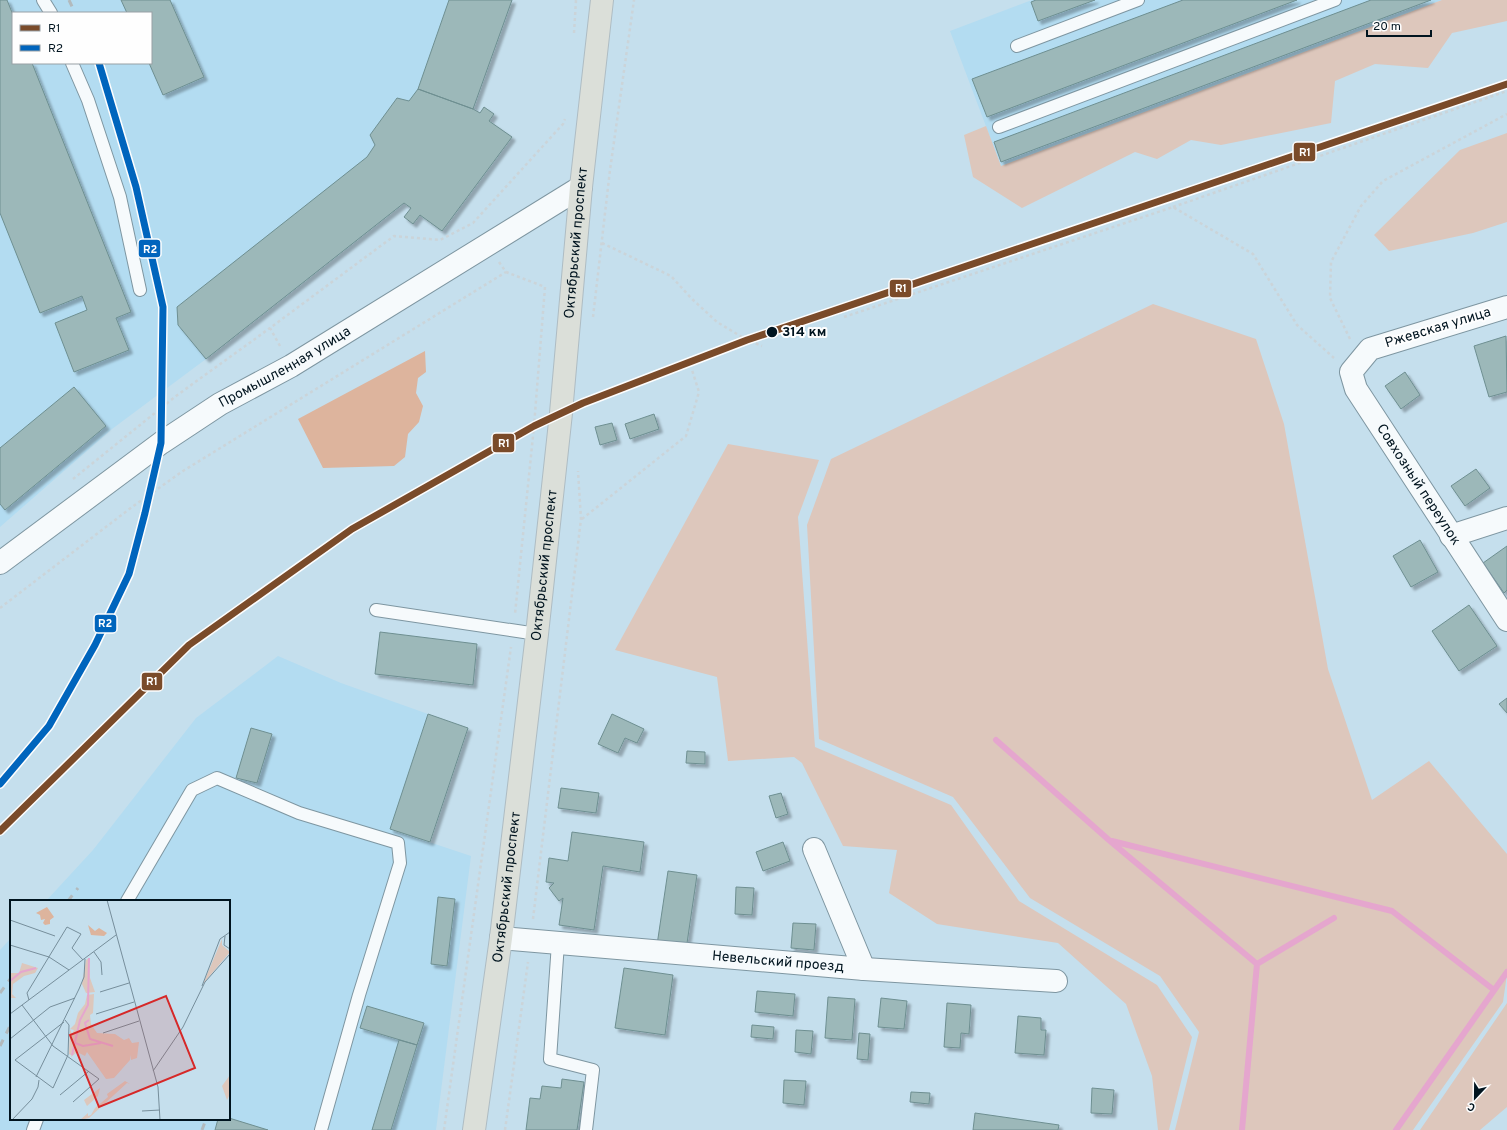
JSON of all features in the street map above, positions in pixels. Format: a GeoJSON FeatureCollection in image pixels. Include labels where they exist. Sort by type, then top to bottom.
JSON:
{"type":"FeatureCollection","features":[{"type":"Feature","properties":{"kind":"main road","name":"Октябрьский проспект"},"geometry":{"type":"LineString","coordinates":[[474,1130],[501,938],[561,414],[581,187],[602,0]]}},
{"type":"Feature","properties":{"kind":"street","name":"Промышленная улица"},"geometry":{"type":"LineString","coordinates":[[0,563],[161,443],[220,404],[291,366],[581,187]]}},
{"type":"Feature","properties":{"kind":"street","name":"Ржевская улица"},"geometry":{"type":"LineString","coordinates":[[1351,372],[1370,349],[1507,307]]}},
{"type":"Feature","properties":{"kind":"street","name":"Совхозный переулок"},"geometry":{"type":"LineString","coordinates":[[1351,372],[1356,389],[1507,620]]}},
{"type":"Feature","properties":{"kind":"street"},"geometry":{"type":"LineString","coordinates":[[1451,536],[1507,518]]}},
{"type":"Feature","properties":{"kind":"street"},"geometry":{"type":"LineString","coordinates":[[814,849],[864,969]]}},
{"type":"Feature","properties":{"kind":"street","name":"Невельский проезд"},"geometry":{"type":"LineString","coordinates":[[501,938],[864,969],[1056,981]]}},
{"type":"Feature","properties":{"kind":"lane"},"geometry":{"type":"LineString","coordinates":[[43,0],[50,12]]}},
{"type":"Feature","properties":{"kind":"lane"},"geometry":{"type":"LineString","coordinates":[[1017,46],[1138,0]]}},
{"type":"Feature","properties":{"kind":"lane"},"geometry":{"type":"LineString","coordinates":[[998,127],[1335,0]]}},
{"type":"Feature","properties":{"kind":"lane"},"geometry":{"type":"LineString","coordinates":[[72,64],[88,100],[120,197],[140,290]]}},
{"type":"Feature","properties":{"kind":"lane"},"geometry":{"type":"LineString","coordinates":[[376,610],[536,634]]}},
{"type":"Feature","properties":{"kind":"lane"},"geometry":{"type":"LineString","coordinates":[[128,900],[192,790],[217,778],[299,813],[398,843],[400,863],[359,995],[321,1130]]}},
{"type":"Feature","properties":{"kind":"lane"},"geometry":{"type":"LineString","coordinates":[[558,943],[550,1060],[593,1070],[586,1130]]}},
{"type":"Feature","properties":{"kind":"lane"},"geometry":{"type":"LineString","coordinates":[[33,1130],[37,1120]]}},
{"type":"Feature","properties":{"kind":"path"},"geometry":{"type":"LineString","coordinates":[[574,38],[576,0]]}},
{"type":"Feature","properties":{"kind":"path"},"geometry":{"type":"LineString","coordinates":[[593,319],[610,170],[634,0]]}},
{"type":"Feature","properties":{"kind":"path"},"geometry":{"type":"LineString","coordinates":[[844,317],[1173,207],[1507,91]]}},
{"type":"Feature","properties":{"kind":"path"},"geometry":{"type":"LineString","coordinates":[[70,481],[176,396],[394,236],[440,240],[473,223],[564,124],[568,112]]}},
{"type":"Feature","properties":{"kind":"path"},"geometry":{"type":"LineString","coordinates":[[1351,372],[1353,345],[1330,298],[1331,262],[1361,206],[1383,181],[1507,114]]}},
{"type":"Feature","properties":{"kind":"path"},"geometry":{"type":"LineString","coordinates":[[1173,207],[1253,254],[1297,326],[1351,372]]}},
{"type":"Feature","properties":{"kind":"path"},"geometry":{"type":"LineString","coordinates":[[602,243],[671,276],[716,322],[747,340],[762,346]]}},
{"type":"Feature","properties":{"kind":"path"},"geometry":{"type":"LineString","coordinates":[[0,608],[132,507],[183,471],[506,272],[545,287],[534,426],[513,630],[444,1130]]}},
{"type":"Feature","properties":{"kind":"path"},"geometry":{"type":"LineString","coordinates":[[270,328],[291,366]]}},
{"type":"Feature","properties":{"kind":"path"},"geometry":{"type":"LineString","coordinates":[[581,519],[686,436],[699,392],[692,370]]}},
{"type":"Feature","properties":{"kind":"path"},"geometry":{"type":"LineString","coordinates":[[505,1130],[530,941],[581,519],[579,465]]}},
{"type":"Feature","properties":{"kind":"shaded area"},"geometry":{"type":"Polygon","coordinates":[[[0,0],[512,0],[473,109],[404,203],[206,359],[112,429],[0,527],[0,0]]]}},
{"type":"Feature","properties":{"kind":"shaded area"},"geometry":{"type":"Polygon","coordinates":[[[1032,0],[1442,0],[1001,166],[950,31],[1032,0]]]}},
{"type":"Feature","properties":{"kind":"shaded area"},"geometry":{"type":"Polygon","coordinates":[[[1442,0],[1507,0],[1507,21],[1452,33],[1428,68],[1375,64],[1335,81],[1331,123],[1221,145],[1191,140],[1157,159],[1135,152],[1022,208],[973,177],[964,135],[986,126],[1001,166],[1442,0]]]}},
{"type":"Feature","properties":{"kind":"shaded area"},"geometry":{"type":"Polygon","coordinates":[[[1507,133],[1507,222],[1473,233],[1389,251],[1374,235],[1460,150],[1507,133]]]}},
{"type":"Feature","properties":{"kind":"shaded area"},"geometry":{"type":"Polygon","coordinates":[[[1153,304],[1256,339],[1284,424],[1328,669],[1372,800],[1429,761],[1507,854],[1507,974],[1503,1002],[1413,1130],[1175,1130],[1199,1032],[1160,976],[1030,898],[953,797],[819,739],[807,525],[831,459],[1153,304]]]}},
{"type":"Feature","properties":{"kind":"shaded area"},"geometry":{"type":"Polygon","coordinates":[[[425,351],[426,372],[418,378],[416,393],[423,406],[419,422],[408,434],[405,457],[394,466],[323,468],[298,419],[425,351]]]}},
{"type":"Feature","properties":{"kind":"shaded area"},"geometry":{"type":"Polygon","coordinates":[[[728,444],[819,460],[798,517],[815,747],[951,805],[1019,901],[1157,985],[1192,1037],[1169,1130],[1158,1130],[1152,1076],[1126,1004],[1058,943],[937,924],[889,893],[897,850],[843,846],[802,763],[794,757],[728,761],[717,677],[615,650],[728,444]]]}},
{"type":"Feature","properties":{"kind":"shaded area"},"geometry":{"type":"Polygon","coordinates":[[[278,656],[341,683],[428,714],[390,829],[471,856],[436,1130],[0,1130],[0,950],[10,939],[10,1120],[230,1120],[230,900],[47,900],[93,850],[196,718],[278,656]]]}},
{"type":"Feature","properties":{"kind":"shaded area"},"geometry":{"type":"Polygon","coordinates":[[[1507,1003],[1507,1107],[1480,1130],[1420,1130],[1507,1003]]]}},
{"type":"Feature","properties":{"kind":"building"},"geometry":{"type":"Polygon","coordinates":[[[0,0],[7,0],[12,12],[12,64],[32,64],[131,312],[116,318],[129,350],[74,372],[55,323],[87,310],[82,296],[40,313],[0,213],[0,0]]]}},
{"type":"Feature","properties":{"kind":"building"},"geometry":{"type":"Polygon","coordinates":[[[121,0],[170,0],[204,77],[163,95],[149,64],[152,64],[152,12],[127,12],[121,0]]]}},
{"type":"Feature","properties":{"kind":"building"},"geometry":{"type":"Polygon","coordinates":[[[449,0],[512,0],[473,109],[418,89],[449,0]]]}},
{"type":"Feature","properties":{"kind":"building"},"geometry":{"type":"Polygon","coordinates":[[[1036,0],[1095,0],[1038,21],[1031,2],[1036,0]]]}},
{"type":"Feature","properties":{"kind":"building"},"geometry":{"type":"Polygon","coordinates":[[[1183,0],[1297,0],[987,117],[972,79],[1183,0]]]}},
{"type":"Feature","properties":{"kind":"building"},"geometry":{"type":"Polygon","coordinates":[[[1371,0],[1431,0],[1001,162],[994,142],[1371,0]]]}},
{"type":"Feature","properties":{"kind":"building"},"geometry":{"type":"Polygon","coordinates":[[[418,89],[473,109],[480,113],[484,107],[494,114],[489,121],[512,137],[442,231],[420,215],[413,224],[404,217],[411,208],[404,203],[206,359],[178,325],[177,307],[367,157],[375,145],[370,135],[397,98],[409,101],[418,89]]]}},
{"type":"Feature","properties":{"kind":"building"},"geometry":{"type":"Polygon","coordinates":[[[1506,336],[1507,392],[1489,397],[1474,346],[1506,336]]]}},
{"type":"Feature","properties":{"kind":"building"},"geometry":{"type":"Polygon","coordinates":[[[1405,372],[1420,395],[1401,409],[1385,386],[1405,372]]]}},
{"type":"Feature","properties":{"kind":"building"},"geometry":{"type":"Polygon","coordinates":[[[74,387],[106,426],[5,510],[0,504],[0,448],[74,387]]]}},
{"type":"Feature","properties":{"kind":"building"},"geometry":{"type":"Polygon","coordinates":[[[654,414],[659,429],[630,439],[625,424],[654,414]]]}},
{"type":"Feature","properties":{"kind":"building"},"geometry":{"type":"Polygon","coordinates":[[[612,423],[617,440],[600,445],[595,427],[612,423]]]}},
{"type":"Feature","properties":{"kind":"building"},"geometry":{"type":"Polygon","coordinates":[[[1476,469],[1490,488],[1465,506],[1451,486],[1476,469]]]}},
{"type":"Feature","properties":{"kind":"building"},"geometry":{"type":"Polygon","coordinates":[[[1420,540],[1438,572],[1411,587],[1393,556],[1420,540]]]}},
{"type":"Feature","properties":{"kind":"building"},"geometry":{"type":"Polygon","coordinates":[[[1507,546],[1507,590],[1504,593],[1483,563],[1507,546]]]}},
{"type":"Feature","properties":{"kind":"building"},"geometry":{"type":"Polygon","coordinates":[[[1469,605],[1497,646],[1459,671],[1432,631],[1469,605]]]}},
{"type":"Feature","properties":{"kind":"building"},"geometry":{"type":"Polygon","coordinates":[[[380,632],[477,644],[473,685],[375,674],[380,632]]]}},
{"type":"Feature","properties":{"kind":"building"},"geometry":{"type":"Polygon","coordinates":[[[1507,698],[1507,713],[1499,704],[1507,698]]]}},
{"type":"Feature","properties":{"kind":"building"},"geometry":{"type":"Polygon","coordinates":[[[428,714],[468,728],[430,842],[390,829],[428,714]]]}},
{"type":"Feature","properties":{"kind":"building"},"geometry":{"type":"Polygon","coordinates":[[[612,714],[644,729],[637,743],[625,738],[618,753],[598,744],[612,714]]]}},
{"type":"Feature","properties":{"kind":"building"},"geometry":{"type":"Polygon","coordinates":[[[251,728],[272,734],[257,783],[236,778],[251,728]]]}},
{"type":"Feature","properties":{"kind":"building"},"geometry":{"type":"Polygon","coordinates":[[[687,751],[705,752],[705,764],[686,763],[687,751]]]}},
{"type":"Feature","properties":{"kind":"building"},"geometry":{"type":"Polygon","coordinates":[[[561,788],[599,793],[596,813],[558,808],[561,788]]]}},
{"type":"Feature","properties":{"kind":"building"},"geometry":{"type":"Polygon","coordinates":[[[781,793],[788,814],[776,818],[769,796],[781,793]]]}},
{"type":"Feature","properties":{"kind":"building"},"geometry":{"type":"Polygon","coordinates":[[[572,832],[644,842],[640,872],[603,866],[594,930],[559,925],[563,898],[559,901],[549,888],[554,883],[546,882],[549,858],[568,861],[572,832]]]}},
{"type":"Feature","properties":{"kind":"building"},"geometry":{"type":"Polygon","coordinates":[[[783,842],[790,861],[763,871],[756,852],[783,842]]]}},
{"type":"Feature","properties":{"kind":"building"},"geometry":{"type":"Polygon","coordinates":[[[668,871],[697,875],[686,950],[657,945],[668,871]]]}},
{"type":"Feature","properties":{"kind":"building"},"geometry":{"type":"Polygon","coordinates":[[[736,887],[754,888],[752,915],[735,914],[736,887]]]}},
{"type":"Feature","properties":{"kind":"building"},"geometry":{"type":"Polygon","coordinates":[[[438,897],[455,899],[447,966],[431,964],[438,897]]]}},
{"type":"Feature","properties":{"kind":"building"},"geometry":{"type":"Polygon","coordinates":[[[793,923],[816,924],[814,950],[791,948],[793,923]]]}},
{"type":"Feature","properties":{"kind":"building"},"geometry":{"type":"Polygon","coordinates":[[[624,968],[673,975],[665,1035],[615,1028],[624,968]]]}},
{"type":"Feature","properties":{"kind":"building"},"geometry":{"type":"Polygon","coordinates":[[[757,991],[795,994],[793,1016],[755,1012],[757,991]]]}},
{"type":"Feature","properties":{"kind":"building"},"geometry":{"type":"Polygon","coordinates":[[[828,997],[855,999],[852,1040],[825,1038],[828,997]]]}},
{"type":"Feature","properties":{"kind":"building"},"geometry":{"type":"Polygon","coordinates":[[[881,998],[907,1001],[904,1029],[878,1027],[881,998]]]}},
{"type":"Feature","properties":{"kind":"building"},"geometry":{"type":"Polygon","coordinates":[[[947,1003],[971,1005],[969,1034],[961,1033],[960,1048],[944,1047],[947,1003]]]}},
{"type":"Feature","properties":{"kind":"building"},"geometry":{"type":"Polygon","coordinates":[[[367,1006],[424,1023],[417,1045],[360,1028],[367,1006]]]}},
{"type":"Feature","properties":{"kind":"building"},"geometry":{"type":"Polygon","coordinates":[[[1018,1016],[1041,1018],[1041,1030],[1046,1030],[1044,1055],[1015,1053],[1018,1016]]]}},
{"type":"Feature","properties":{"kind":"building"},"geometry":{"type":"Polygon","coordinates":[[[752,1025],[774,1027],[773,1039],[751,1037],[752,1025]]]}},
{"type":"Feature","properties":{"kind":"building"},"geometry":{"type":"Polygon","coordinates":[[[796,1030],[813,1031],[811,1054],[795,1052],[796,1030]]]}},
{"type":"Feature","properties":{"kind":"building"},"geometry":{"type":"Polygon","coordinates":[[[859,1033],[870,1034],[868,1060],[857,1059],[859,1033]]]}},
{"type":"Feature","properties":{"kind":"building"},"geometry":{"type":"Polygon","coordinates":[[[399,1040],[417,1045],[391,1130],[372,1130],[399,1040]]]}},
{"type":"Feature","properties":{"kind":"building"},"geometry":{"type":"Polygon","coordinates":[[[562,1079],[584,1082],[577,1130],[526,1130],[530,1098],[540,1099],[542,1086],[561,1088],[562,1079]]]}},
{"type":"Feature","properties":{"kind":"building"},"geometry":{"type":"Polygon","coordinates":[[[784,1080],[806,1081],[804,1105],[783,1103],[784,1080]]]}},
{"type":"Feature","properties":{"kind":"building"},"geometry":{"type":"Polygon","coordinates":[[[1092,1088],[1114,1090],[1112,1114],[1091,1113],[1092,1088]]]}},
{"type":"Feature","properties":{"kind":"building"},"geometry":{"type":"Polygon","coordinates":[[[911,1092],[930,1093],[929,1104],[910,1102],[911,1092]]]}},
{"type":"Feature","properties":{"kind":"building"},"geometry":{"type":"Polygon","coordinates":[[[975,1113],[1059,1125],[1058,1130],[973,1130],[975,1113]]]}},
{"type":"Feature","properties":{"kind":"building"},"geometry":{"type":"Polygon","coordinates":[[[230,1118],[268,1130],[215,1130],[218,1120],[230,1120],[230,1118]]]}},
{"type":"Feature","properties":{"kind":"waterway"},"geometry":{"type":"LineString","coordinates":[[996,740],[1110,841],[1257,964],[1242,1130]]}},
{"type":"Feature","properties":{"kind":"waterway"},"geometry":{"type":"LineString","coordinates":[[1112,841],[1392,911],[1494,990]]}},
{"type":"Feature","properties":{"kind":"waterway"},"geometry":{"type":"LineString","coordinates":[[1257,964],[1334,918]]}},
{"type":"Feature","properties":{"kind":"waterway"},"geometry":{"type":"LineString","coordinates":[[1396,1130],[1507,972]]}},
{"type":"Feature","properties":{"kind":"railway"},"geometry":{"type":"LineString","coordinates":[[69,0],[75,12]]}},
{"type":"Feature","properties":{"kind":"railway"},"geometry":{"type":"LineString","coordinates":[[0,784],[49,726],[95,645],[129,574],[161,443],[163,307],[136,187],[99,64]]}},
{"type":"Feature","properties":{"kind":"railway"},"geometry":{"type":"LineString","coordinates":[[69,900],[78,888]]}},
{"type":"Feature","properties":{"kind":"railway"},"geometry":{"type":"LineString","coordinates":[[0,993],[10,979]]}},
{"type":"Feature","properties":{"kind":"railway"},"geometry":{"type":"LineString","coordinates":[[0,1046],[10,1026]]}},
{"type":"Feature","properties":{"kind":"railway"},"geometry":{"type":"LineString","coordinates":[[202,1130],[206,1120]]}},
{"type":"Feature","properties":{"kind":"transit line","name":"R2"},"geometry":{"type":"LineString","coordinates":[[0,784],[49,726],[95,645],[129,574],[161,443],[163,307],[136,187],[99,64]]}},
{"type":"Feature","properties":{"kind":"transit line","name":"R1"},"geometry":{"type":"LineString","coordinates":[[0,831],[189,645],[352,529],[534,426],[583,403],[747,340],[1507,84]]}},
{"type":"Feature","properties":{"kind":"place","name":"314 км"},"geometry":{"type":"Point","coordinates":[772,332]}}]}
